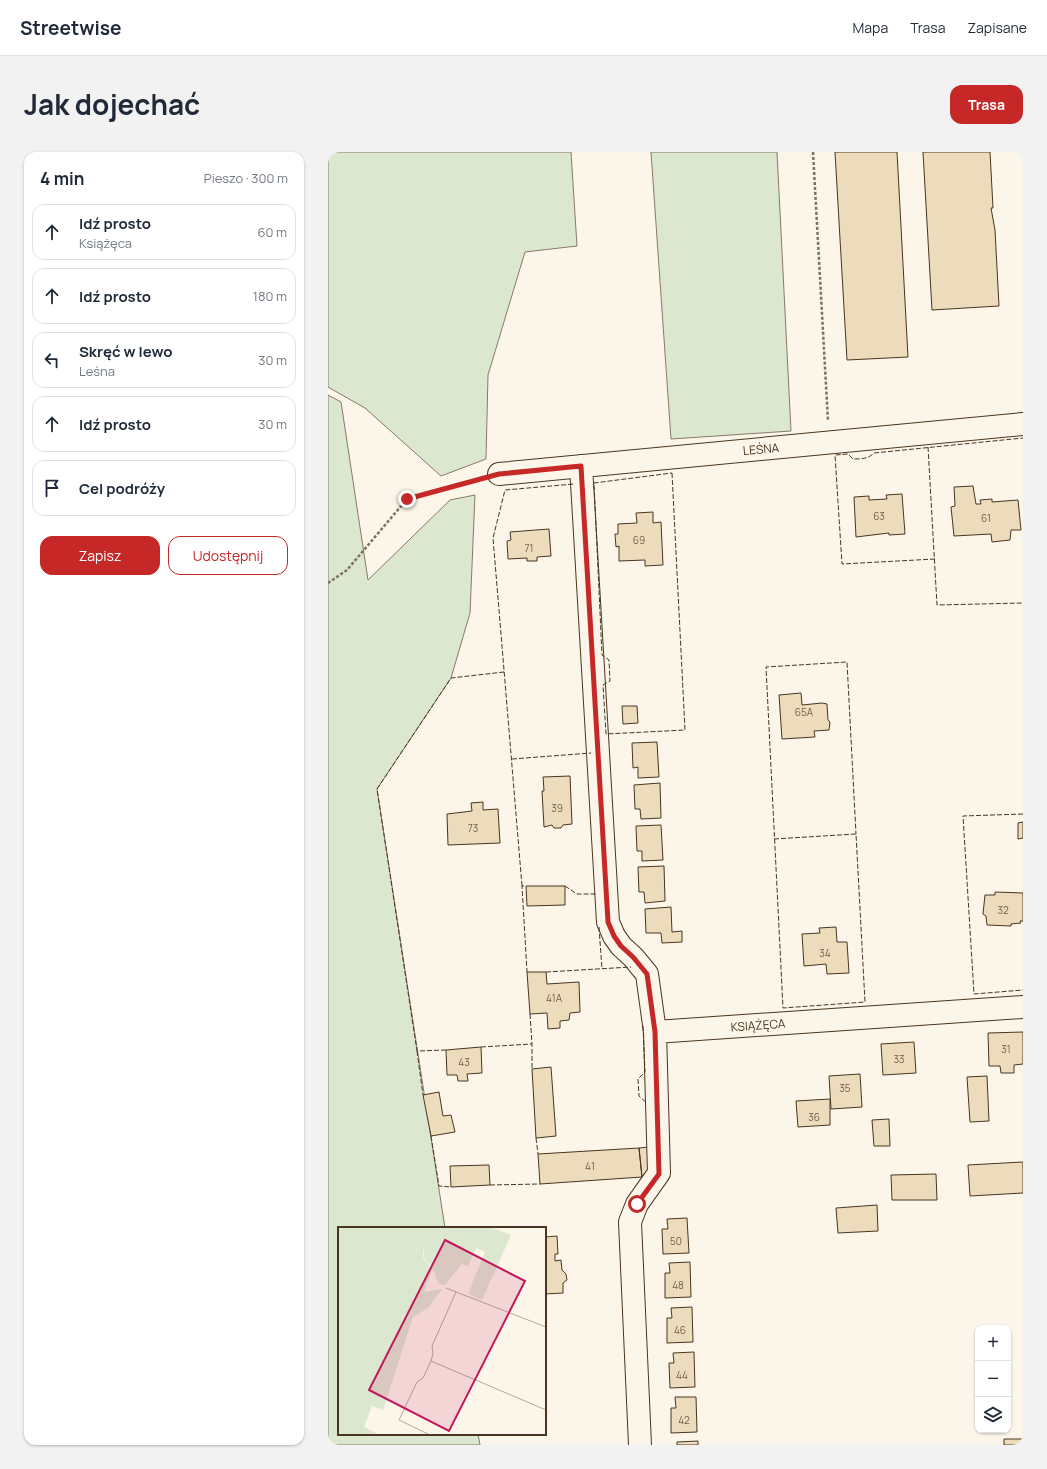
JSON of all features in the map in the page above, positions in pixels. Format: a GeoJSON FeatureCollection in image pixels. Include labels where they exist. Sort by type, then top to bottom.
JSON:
{"type":"FeatureCollection","features":[{"type":"Feature","properties":{"kind":"street","name":"LEŚNA"},"geometry":{"type":"LineString","coordinates":[[499,474],[1023,424]]}},
{"type":"Feature","properties":{"kind":"street"},"geometry":{"type":"LineString","coordinates":[[581,466],[608,922],[614,936],[621,946],[633,957],[647,974],[655,1032],[659,1174],[637,1204],[630,1222],[640,1445]]}},
{"type":"Feature","properties":{"kind":"street","name":"KSIĄŻĘCA"},"geometry":{"type":"LineString","coordinates":[[655,1032],[1023,1007]]}},
{"type":"Feature","properties":{"kind":"path"},"geometry":{"type":"LineString","coordinates":[[813,152],[829,442]]}},
{"type":"Feature","properties":{"kind":"path"},"geometry":{"type":"LineString","coordinates":[[328,583],[347,570],[407,499],[499,474]]}},
{"type":"Feature","properties":{"kind":"green space"},"geometry":{"type":"Polygon","coordinates":[[[328,152],[571,152],[577,246],[525,252],[488,375],[486,459],[441,476],[365,408],[328,387],[328,152]]]}},
{"type":"Feature","properties":{"kind":"green space"},"geometry":{"type":"Polygon","coordinates":[[[651,152],[777,152],[791,431],[671,439],[651,152]]]}},
{"type":"Feature","properties":{"kind":"green space"},"geometry":{"type":"Polygon","coordinates":[[[328,395],[341,402],[368,580],[450,500],[475,495],[470,613],[451,678],[377,789],[445,1227],[338,1227],[338,1435],[478,1435],[480,1445],[328,1445],[328,395]]]}},
{"type":"Feature","properties":{"kind":"building"},"geometry":{"type":"Polygon","coordinates":[[[835,152],[897,152],[908,357],[847,360],[835,152]]]}},
{"type":"Feature","properties":{"kind":"building"},"geometry":{"type":"Polygon","coordinates":[[[923,152],[990,152],[993,208],[991,208],[995,230],[999,306],[932,310],[923,152]]]}},
{"type":"Feature","properties":{"kind":"building"},"geometry":{"type":"Polygon","coordinates":[[[973,486],[976,504],[981,504],[980,500],[992,499],[992,502],[1018,500],[1021,530],[1011,530],[1010,540],[992,542],[991,534],[954,536],[951,507],[955,506],[954,487],[973,486]]]}},
{"type":"Feature","properties":{"kind":"building"},"geometry":{"type":"Polygon","coordinates":[[[902,494],[905,534],[889,535],[889,533],[856,537],[854,497],[869,496],[869,500],[887,499],[886,495],[902,494]]]}},
{"type":"Feature","properties":{"kind":"building"},"geometry":{"type":"Polygon","coordinates":[[[653,512],[653,523],[661,522],[663,565],[645,566],[645,560],[619,561],[619,546],[616,547],[615,534],[618,534],[618,524],[637,523],[636,513],[653,512]]]}},
{"type":"Feature","properties":{"kind":"building"},"geometry":{"type":"Polygon","coordinates":[[[549,529],[551,556],[537,557],[537,561],[527,561],[527,558],[508,559],[507,541],[511,540],[510,532],[549,529]]]}},
{"type":"Feature","properties":{"kind":"building"},"geometry":{"type":"Polygon","coordinates":[[[801,693],[802,705],[827,704],[828,720],[830,722],[829,730],[814,731],[815,737],[782,739],[779,695],[801,693]]]}},
{"type":"Feature","properties":{"kind":"building"},"geometry":{"type":"Polygon","coordinates":[[[622,706],[637,706],[638,723],[623,724],[622,706]]]}},
{"type":"Feature","properties":{"kind":"building"},"geometry":{"type":"Polygon","coordinates":[[[657,742],[659,777],[638,778],[638,767],[633,768],[632,743],[657,742]]]}},
{"type":"Feature","properties":{"kind":"building"},"geometry":{"type":"Polygon","coordinates":[[[570,776],[572,824],[563,825],[561,828],[554,828],[552,825],[544,827],[542,791],[544,791],[543,777],[570,776]]]}},
{"type":"Feature","properties":{"kind":"building"},"geometry":{"type":"Polygon","coordinates":[[[660,783],[661,818],[641,819],[640,809],[635,809],[634,785],[660,783]]]}},
{"type":"Feature","properties":{"kind":"building"},"geometry":{"type":"Polygon","coordinates":[[[483,802],[483,810],[498,809],[500,843],[448,845],[447,814],[472,811],[471,803],[483,802]]]}},
{"type":"Feature","properties":{"kind":"building"},"geometry":{"type":"Polygon","coordinates":[[[1023,822],[1023,838],[1018,839],[1018,823],[1023,822]]]}},
{"type":"Feature","properties":{"kind":"building"},"geometry":{"type":"Polygon","coordinates":[[[661,825],[663,860],[642,861],[642,851],[637,851],[636,826],[661,825]]]}},
{"type":"Feature","properties":{"kind":"building"},"geometry":{"type":"Polygon","coordinates":[[[664,866],[665,901],[645,903],[644,892],[639,892],[638,867],[664,866]]]}},
{"type":"Feature","properties":{"kind":"building"},"geometry":{"type":"Polygon","coordinates":[[[526,886],[565,886],[565,905],[527,906],[526,886]]]}},
{"type":"Feature","properties":{"kind":"building"},"geometry":{"type":"Polygon","coordinates":[[[995,892],[1023,893],[1023,921],[1020,921],[1021,923],[1011,924],[1011,926],[987,925],[986,916],[983,914],[985,895],[995,895],[995,892]]]}},
{"type":"Feature","properties":{"kind":"building"},"geometry":{"type":"Polygon","coordinates":[[[671,907],[672,932],[682,931],[682,942],[662,943],[661,933],[646,933],[645,909],[671,907]]]}},
{"type":"Feature","properties":{"kind":"building"},"geometry":{"type":"Polygon","coordinates":[[[836,927],[837,942],[847,942],[849,973],[827,974],[826,964],[804,966],[802,934],[820,933],[819,928],[836,927]]]}},
{"type":"Feature","properties":{"kind":"building"},"geometry":{"type":"Polygon","coordinates":[[[527,972],[546,972],[547,984],[579,982],[580,1012],[570,1013],[569,1020],[560,1021],[560,1028],[548,1029],[547,1013],[530,1014],[527,972]]]}},
{"type":"Feature","properties":{"kind":"building"},"geometry":{"type":"Polygon","coordinates":[[[1023,1032],[1023,1064],[1014,1065],[1014,1073],[1001,1073],[1000,1066],[989,1066],[988,1033],[1023,1032]]]}},
{"type":"Feature","properties":{"kind":"building"},"geometry":{"type":"Polygon","coordinates":[[[914,1042],[916,1073],[883,1075],[881,1044],[914,1042]]]}},
{"type":"Feature","properties":{"kind":"building"},"geometry":{"type":"Polygon","coordinates":[[[481,1047],[482,1073],[467,1074],[468,1081],[458,1081],[457,1075],[447,1075],[446,1050],[481,1047]]]}},
{"type":"Feature","properties":{"kind":"building"},"geometry":{"type":"Polygon","coordinates":[[[551,1067],[556,1136],[536,1138],[532,1069],[551,1067]]]}},
{"type":"Feature","properties":{"kind":"building"},"geometry":{"type":"Polygon","coordinates":[[[860,1074],[862,1107],[831,1109],[829,1076],[860,1074]]]}},
{"type":"Feature","properties":{"kind":"building"},"geometry":{"type":"Polygon","coordinates":[[[987,1076],[989,1121],[970,1122],[967,1077],[987,1076]]]}},
{"type":"Feature","properties":{"kind":"building"},"geometry":{"type":"Polygon","coordinates":[[[439,1092],[443,1116],[451,1115],[455,1132],[431,1136],[423,1095],[439,1092]]]}},
{"type":"Feature","properties":{"kind":"building"},"geometry":{"type":"Polygon","coordinates":[[[830,1099],[830,1125],[798,1127],[796,1101],[830,1099]]]}},
{"type":"Feature","properties":{"kind":"building"},"geometry":{"type":"Polygon","coordinates":[[[889,1119],[890,1146],[874,1146],[872,1120],[889,1119]]]}},
{"type":"Feature","properties":{"kind":"building"},"geometry":{"type":"Polygon","coordinates":[[[649,1147],[650,1168],[642,1177],[639,1148],[649,1147]]]}},
{"type":"Feature","properties":{"kind":"building"},"geometry":{"type":"Polygon","coordinates":[[[639,1148],[642,1177],[540,1184],[538,1154],[639,1148]]]}},
{"type":"Feature","properties":{"kind":"building"},"geometry":{"type":"Polygon","coordinates":[[[1023,1162],[1023,1193],[970,1196],[968,1165],[1023,1162]]]}},
{"type":"Feature","properties":{"kind":"building"},"geometry":{"type":"Polygon","coordinates":[[[489,1165],[490,1185],[451,1187],[450,1166],[489,1165]]]}},
{"type":"Feature","properties":{"kind":"building"},"geometry":{"type":"Polygon","coordinates":[[[936,1174],[937,1200],[892,1200],[891,1175],[936,1174]]]}},
{"type":"Feature","properties":{"kind":"building"},"geometry":{"type":"Polygon","coordinates":[[[877,1205],[878,1231],[838,1233],[836,1208],[877,1205]]]}},
{"type":"Feature","properties":{"kind":"building"},"geometry":{"type":"Polygon","coordinates":[[[687,1218],[689,1253],[663,1254],[662,1229],[668,1229],[667,1219],[687,1218]]]}},
{"type":"Feature","properties":{"kind":"building"},"geometry":{"type":"Polygon","coordinates":[[[557,1236],[558,1254],[555,1254],[555,1261],[561,1260],[562,1270],[566,1274],[567,1280],[563,1283],[563,1293],[546,1294],[546,1237],[557,1236]]]}},
{"type":"Feature","properties":{"kind":"building"},"geometry":{"type":"Polygon","coordinates":[[[690,1262],[691,1297],[665,1298],[665,1273],[670,1273],[669,1263],[690,1262]]]}},
{"type":"Feature","properties":{"kind":"building"},"geometry":{"type":"Polygon","coordinates":[[[692,1307],[693,1342],[667,1343],[667,1318],[672,1318],[671,1308],[692,1307]]]}},
{"type":"Feature","properties":{"kind":"building"},"geometry":{"type":"Polygon","coordinates":[[[694,1352],[695,1387],[670,1388],[669,1363],[674,1363],[673,1353],[694,1352]]]}},
{"type":"Feature","properties":{"kind":"building"},"geometry":{"type":"Polygon","coordinates":[[[675,1397],[696,1397],[697,1432],[671,1433],[671,1408],[676,1408],[675,1397]]]}},
{"type":"Feature","properties":{"kind":"building"},"geometry":{"type":"Polygon","coordinates":[[[1004,1439],[1023,1439],[1023,1445],[1004,1445],[1004,1439]]]}},
{"type":"Feature","properties":{"kind":"building"},"geometry":{"type":"Polygon","coordinates":[[[698,1441],[698,1445],[677,1445],[677,1442],[698,1441]]]}},
{"type":"Feature","properties":{"kind":"fence"},"geometry":{"type":"LineString","coordinates":[[935,559],[842,564],[835,455],[848,454],[853,459],[862,459],[867,458],[874,453],[1023,438]]}},
{"type":"Feature","properties":{"kind":"fence"},"geometry":{"type":"LineString","coordinates":[[928,447],[937,605],[1023,603]]}},
{"type":"Feature","properties":{"kind":"fence"},"geometry":{"type":"LineString","coordinates":[[672,473],[685,730],[606,734],[603,685],[610,681],[609,660],[602,655],[594,483],[672,473]]}},
{"type":"Feature","properties":{"kind":"fence"},"geometry":{"type":"LineString","coordinates":[[522,886],[493,538],[505,490],[574,484]]}},
{"type":"Feature","properties":{"kind":"fence"},"geometry":{"type":"LineString","coordinates":[[774,839],[856,834],[865,1002],[783,1008],[766,667],[847,662],[856,834]]}},
{"type":"Feature","properties":{"kind":"fence"},"geometry":{"type":"LineString","coordinates":[[446,1050],[417,1051],[377,789],[451,678],[504,672]]}},
{"type":"Feature","properties":{"kind":"fence"},"geometry":{"type":"LineString","coordinates":[[512,759],[591,753]]}},
{"type":"Feature","properties":{"kind":"fence"},"geometry":{"type":"LineString","coordinates":[[1023,814],[963,816],[974,994],[1023,990]]}},
{"type":"Feature","properties":{"kind":"fence"},"geometry":{"type":"LineString","coordinates":[[524,886],[522,886],[527,972]]}},
{"type":"Feature","properties":{"kind":"fence"},"geometry":{"type":"LineString","coordinates":[[565,886],[577,894],[597,894]]}},
{"type":"Feature","properties":{"kind":"fence"},"geometry":{"type":"LineString","coordinates":[[599,927],[602,969]]}},
{"type":"Feature","properties":{"kind":"fence"},"geometry":{"type":"LineString","coordinates":[[546,972],[631,967]]}},
{"type":"Feature","properties":{"kind":"fence"},"geometry":{"type":"LineString","coordinates":[[530,1014],[532,1044]]}},
{"type":"Feature","properties":{"kind":"fence"},"geometry":{"type":"LineString","coordinates":[[643,1026],[645,1072],[638,1079],[639,1096],[647,1103]]}},
{"type":"Feature","properties":{"kind":"fence"},"geometry":{"type":"LineString","coordinates":[[481,1047],[532,1044],[532,1069]]}},
{"type":"Feature","properties":{"kind":"fence"},"geometry":{"type":"LineString","coordinates":[[417,1051],[423,1095]]}},
{"type":"Feature","properties":{"kind":"fence"},"geometry":{"type":"LineString","coordinates":[[431,1136],[439,1186],[451,1187]]}},
{"type":"Feature","properties":{"kind":"fence"},"geometry":{"type":"LineString","coordinates":[[536,1138],[538,1154]]}},
{"type":"Feature","properties":{"kind":"fence"},"geometry":{"type":"LineString","coordinates":[[490,1185],[540,1184]]}},
{"type":"Feature","properties":{"kind":"route"},"geometry":{"type":"LineString","coordinates":[[407,499],[499,474],[581,466],[599,748],[608,922],[614,936],[621,946],[633,957],[647,974],[655,1032],[659,1174],[637,1204]]}}]}
